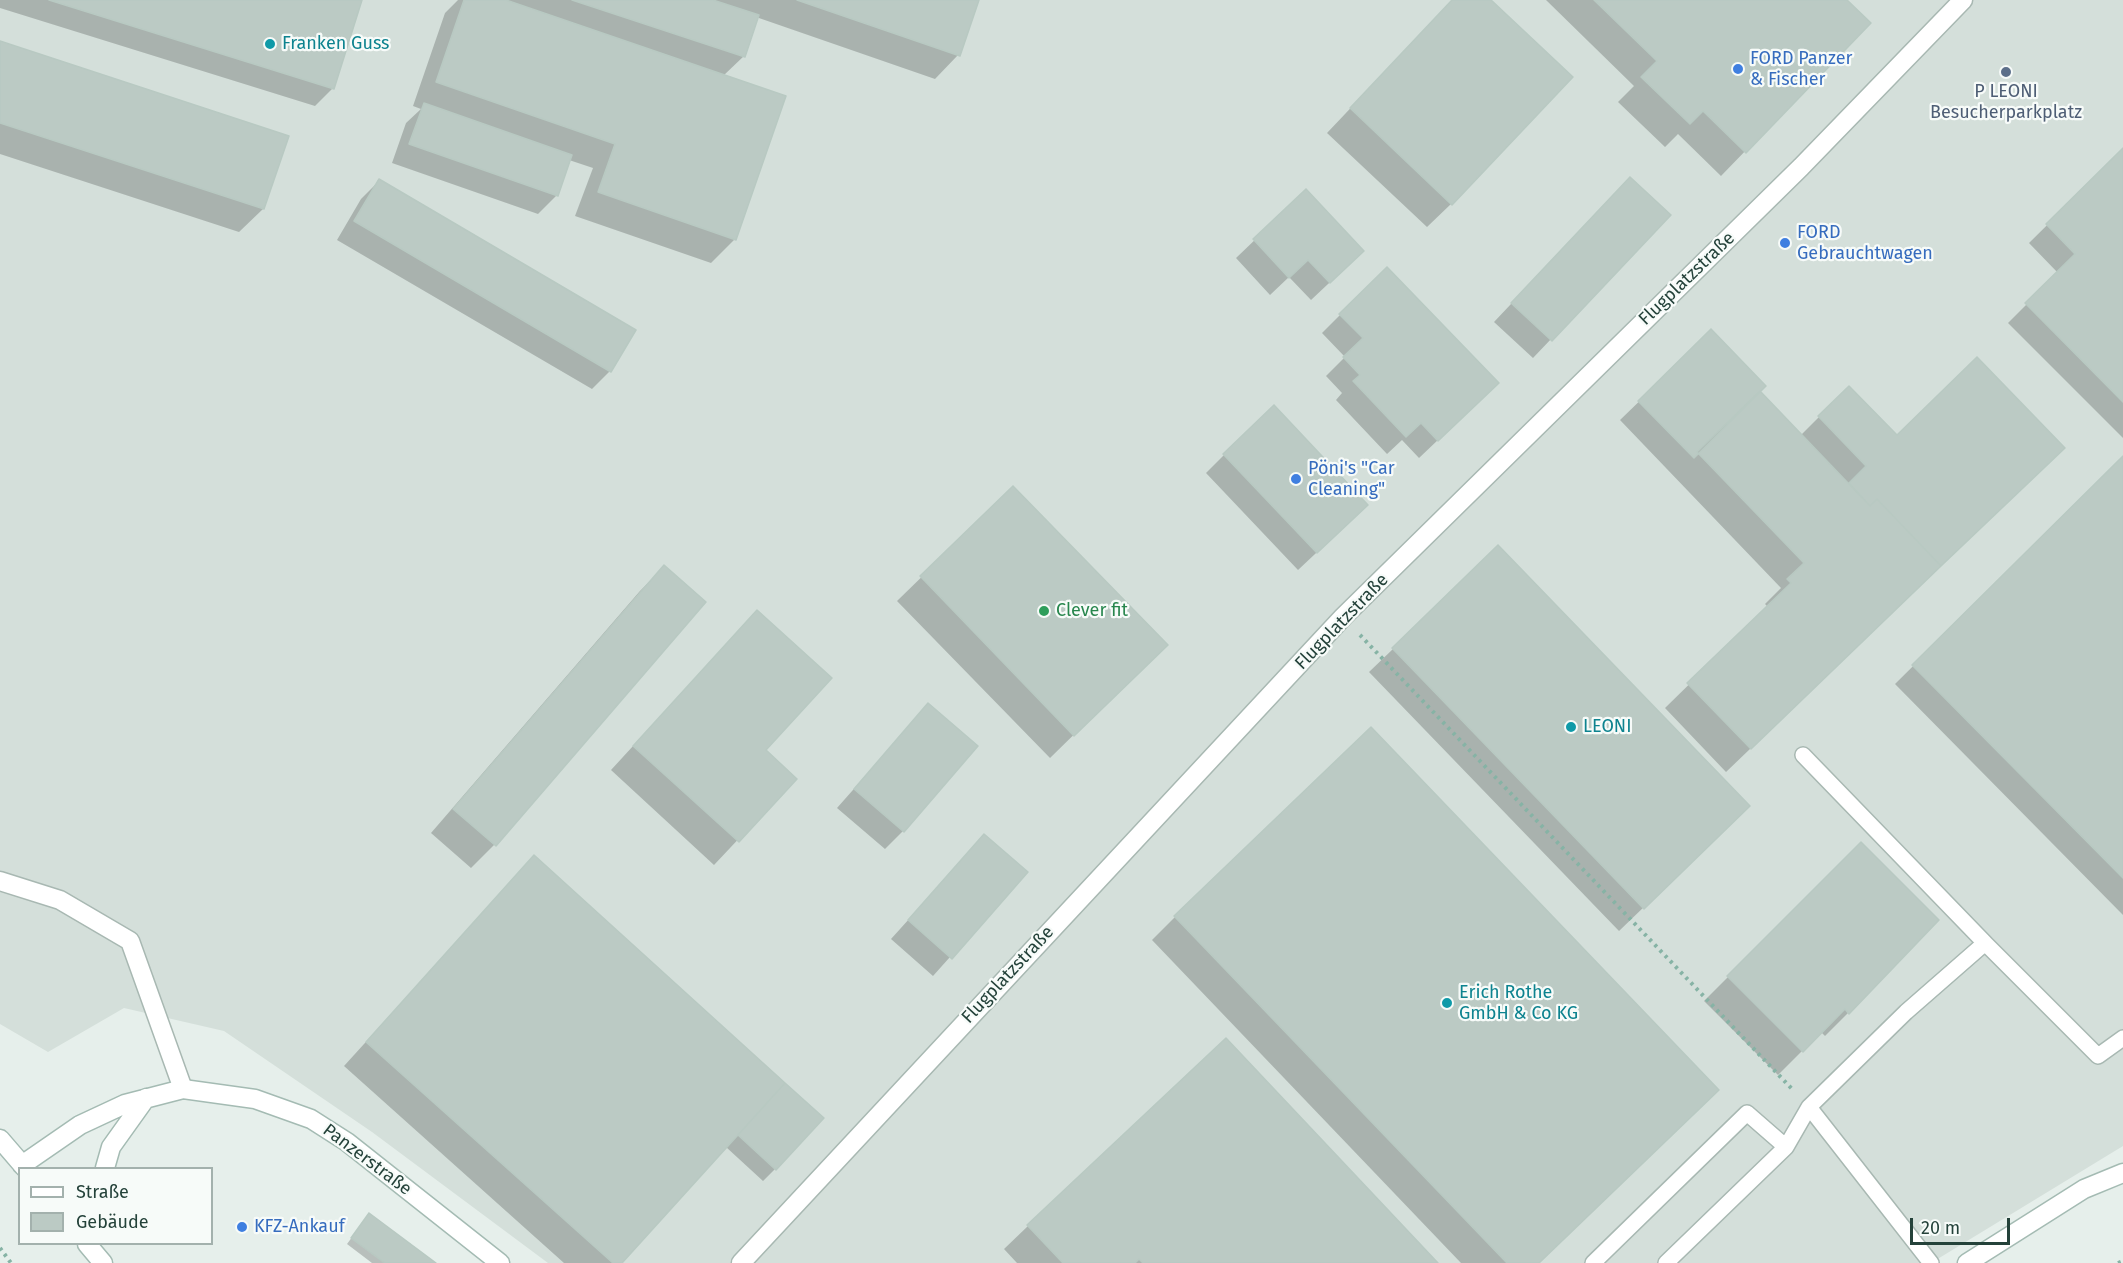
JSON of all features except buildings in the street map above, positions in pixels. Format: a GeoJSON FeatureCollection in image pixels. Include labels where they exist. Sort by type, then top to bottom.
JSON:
{"type":"FeatureCollection","features":[{"type":"Feature","properties":{"kind":"street","name":"Flugplatzstraße"},"geometry":{"type":"LineString","coordinates":[[741,1263],[1343,617],[1801,167],[1963,0]]}},
{"type":"Feature","properties":{"kind":"street"},"geometry":{"type":"LineString","coordinates":[[0,881],[60,900],[130,941],[183,1089]]}},
{"type":"Feature","properties":{"kind":"street","name":"Panzerstraße"},"geometry":{"type":"LineString","coordinates":[[24,1167],[80,1125],[125,1104],[146,1098],[183,1089],[269,1102],[311,1119],[347,1142],[500,1263]]}},
{"type":"Feature","properties":{"kind":"street"},"geometry":{"type":"LineString","coordinates":[[105,1167],[111,1147],[146,1098]]}},
{"type":"Feature","properties":{"kind":"street"},"geometry":{"type":"LineString","coordinates":[[0,1139],[24,1167]]}},
{"type":"Feature","properties":{"kind":"street"},"geometry":{"type":"LineString","coordinates":[[1967,1263],[2084,1189],[2123,1173]]}},
{"type":"Feature","properties":{"kind":"street"},"geometry":{"type":"LineString","coordinates":[[88,1245],[102,1256]]}},
{"type":"Feature","properties":{"kind":"lane"},"geometry":{"type":"LineString","coordinates":[[1803,755],[2098,1056],[2123,1038]]}},
{"type":"Feature","properties":{"kind":"lane"},"geometry":{"type":"LineString","coordinates":[[1666,1263],[1786,1146],[1809,1107],[1906,1012],[1985,943]]}},
{"type":"Feature","properties":{"kind":"lane"},"geometry":{"type":"LineString","coordinates":[[1809,1107],[1931,1263]]}},
{"type":"Feature","properties":{"kind":"lane"},"geometry":{"type":"LineString","coordinates":[[1593,1263],[1748,1113],[1786,1146]]}},
{"type":"Feature","properties":{"kind":"path"},"geometry":{"type":"LineString","coordinates":[[1343,617],[1809,1107]]}},
{"type":"Feature","properties":{"kind":"path"},"geometry":{"type":"LineString","coordinates":[[0,1248],[11,1263]]}},
{"type":"Feature","properties":{"kind":"path"},"geometry":{"type":"LineString","coordinates":[[2118,1263],[2123,1261]]}},
{"type":"Feature","properties":{"kind":"shaded area"},"geometry":{"type":"Polygon","coordinates":[[[0,0],[2123,0],[2123,1146],[1931,1263],[548,1263],[372,1132],[224,1031],[124,1008],[48,1052],[0,1024],[0,0]]]}},
{"type":"Feature","properties":{"kind":"place","name":"Franken Guss"},"geometry":{"type":"Point","coordinates":[270,44]}},
{"type":"Feature","properties":{"kind":"place","name":"FORD Panzer & Fischer"},"geometry":{"type":"Point","coordinates":[1738,69]}},
{"type":"Feature","properties":{"kind":"place","name":"P LEONI Besucherparkplatz"},"geometry":{"type":"Point","coordinates":[2006,72]}},
{"type":"Feature","properties":{"kind":"place","name":"FORD Gebrauchtwagen"},"geometry":{"type":"Point","coordinates":[1785,243]}},
{"type":"Feature","properties":{"kind":"place","name":"Pöni's \"Car Cleaning\""},"geometry":{"type":"Point","coordinates":[1296,479]}},
{"type":"Feature","properties":{"kind":"place","name":"Clever fit"},"geometry":{"type":"Point","coordinates":[1044,611]}},
{"type":"Feature","properties":{"kind":"place","name":"LEONI"},"geometry":{"type":"Point","coordinates":[1571,727]}},
{"type":"Feature","properties":{"kind":"place","name":"Erich Rothe GmbH & Co KG"},"geometry":{"type":"Point","coordinates":[1447,1003]}},
{"type":"Feature","properties":{"kind":"place","name":"KFZ-Ankauf"},"geometry":{"type":"Point","coordinates":[242,1227]}}]}
